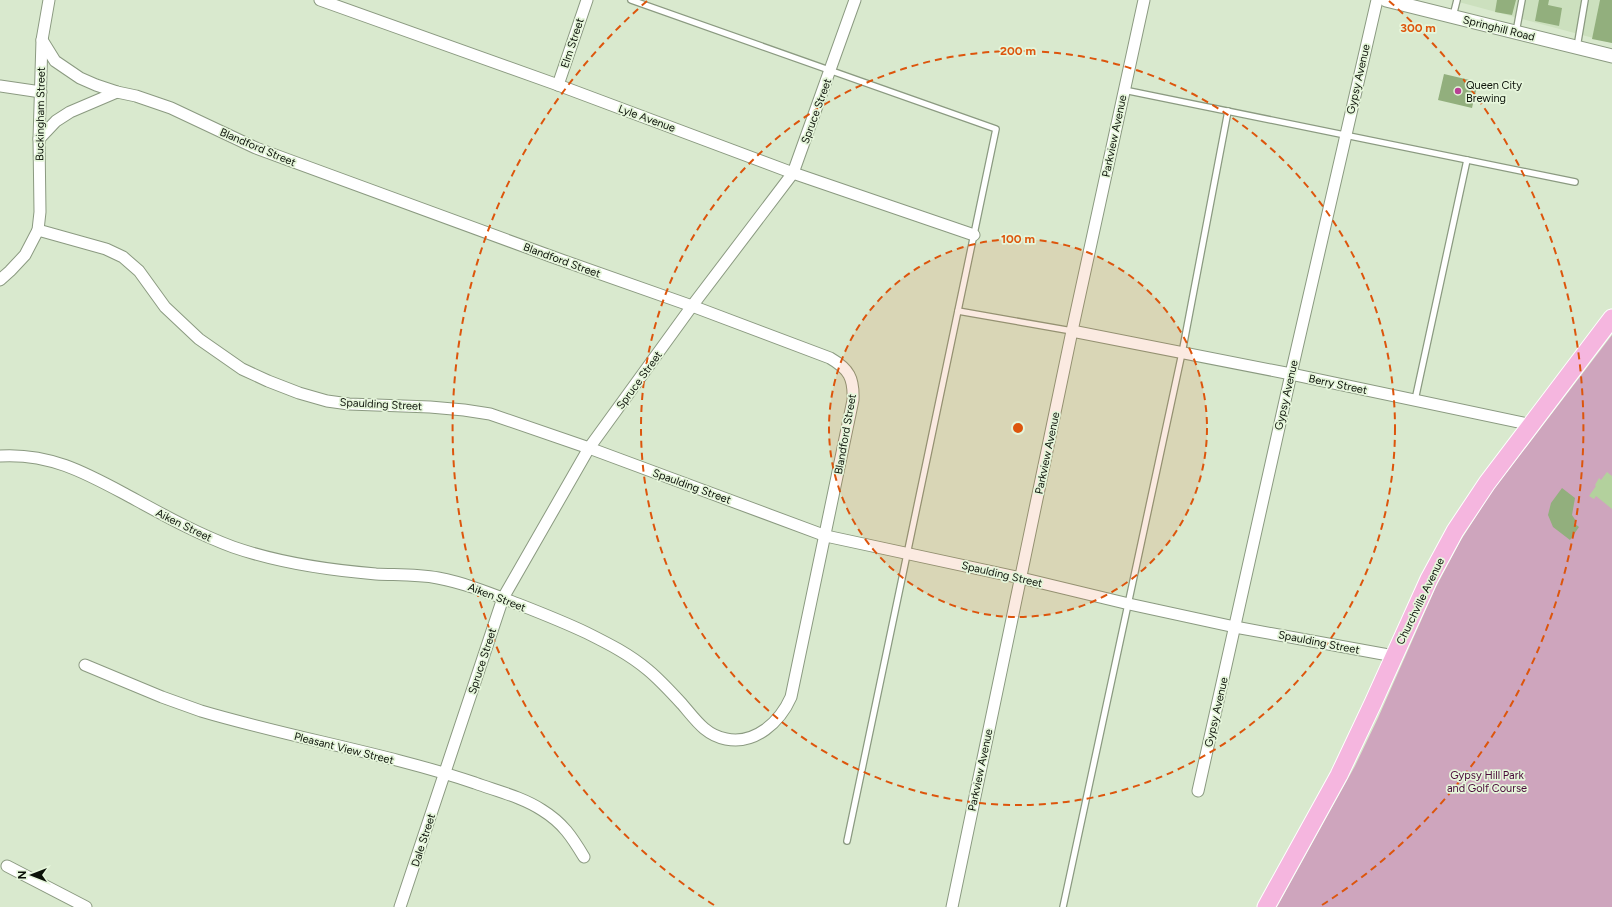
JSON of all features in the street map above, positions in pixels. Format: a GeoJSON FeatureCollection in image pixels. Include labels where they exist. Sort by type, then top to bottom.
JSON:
{"type":"FeatureCollection","features":[{"type":"Feature","properties":{"kind":"main road","name":"Churchville Avenue"},"geometry":{"type":"LineString","coordinates":[[1266,907],[1339,775],[1429,579],[1455,531],[1487,483],[1612,318]]}},
{"type":"Feature","properties":{"kind":"street","name":"Buckingham Street"},"geometry":{"type":"LineString","coordinates":[[38,230],[40,212],[39,139],[42,40],[49,0]]}},
{"type":"Feature","properties":{"kind":"street","name":"Lyle Avenue"},"geometry":{"type":"LineString","coordinates":[[320,0],[558,85],[793,173],[974,234]]}},
{"type":"Feature","properties":{"kind":"street","name":"Elm Street"},"geometry":{"type":"LineString","coordinates":[[558,85],[587,0]]}},
{"type":"Feature","properties":{"kind":"street","name":"Spruce Street"},"geometry":{"type":"LineString","coordinates":[[445,773],[503,598],[589,448],[692,306],[793,173],[856,0]]}},
{"type":"Feature","properties":{"kind":"street","name":"Parkview Avenue"},"geometry":{"type":"LineString","coordinates":[[952,907],[1072,332],[1144,0]]}},
{"type":"Feature","properties":{"kind":"street","name":"Springhill Road"},"geometry":{"type":"LineString","coordinates":[[1385,0],[1612,56]]}},
{"type":"Feature","properties":{"kind":"street","name":"Gypsy Avenue"},"geometry":{"type":"LineString","coordinates":[[1198,791],[1345,135],[1385,0]]}},
{"type":"Feature","properties":{"kind":"street","name":"Blandford Street"},"geometry":{"type":"LineString","coordinates":[[42,40],[55,61],[66,70],[80,78],[117,92],[136,96],[171,108],[271,154],[692,306],[830,358],[838,363],[848,372],[854,387],[853,400],[826,536]]}},
{"type":"Feature","properties":{"kind":"street"},"geometry":{"type":"LineString","coordinates":[[0,86],[41,92]]}},
{"type":"Feature","properties":{"kind":"street"},"geometry":{"type":"LineString","coordinates":[[39,139],[56,121],[70,112],[117,92]]}},
{"type":"Feature","properties":{"kind":"street"},"geometry":{"type":"LineString","coordinates":[[0,280],[25,255],[38,230]]}},
{"type":"Feature","properties":{"kind":"street","name":"Spaulding Street"},"geometry":{"type":"LineString","coordinates":[[38,230],[106,249],[123,257],[139,271],[165,307],[198,339],[242,369],[282,387],[316,398],[349,404],[430,407],[475,411],[589,448],[826,536],[1021,578],[1129,604],[1394,656]]}},
{"type":"Feature","properties":{"kind":"street","name":"Berry Street"},"geometry":{"type":"LineString","coordinates":[[1072,332],[1291,374],[1532,425]]}},
{"type":"Feature","properties":{"kind":"street","name":"Aiken Street"},"geometry":{"type":"LineString","coordinates":[[0,456],[36,458],[72,467],[198,532],[231,546],[259,555],[322,568],[438,578],[462,584],[503,598],[568,624],[617,648],[638,662],[654,676],[706,730],[725,739],[744,740],[760,733],[772,725],[784,711],[791,697],[826,536]]}},
{"type":"Feature","properties":{"kind":"street","name":"Pleasant View Street"},"geometry":{"type":"LineString","coordinates":[[85,665],[162,697],[201,711],[445,773],[526,801],[542,809],[566,829],[584,857]]}},
{"type":"Feature","properties":{"kind":"street","name":"Dale Street"},"geometry":{"type":"LineString","coordinates":[[400,907],[445,773]]}},
{"type":"Feature","properties":{"kind":"street"},"geometry":{"type":"LineString","coordinates":[[7,866],[86,907]]}},
{"type":"Feature","properties":{"kind":"lane"},"geometry":{"type":"LineString","coordinates":[[631,0],[996,129],[847,841]]}},
{"type":"Feature","properties":{"kind":"lane"},"geometry":{"type":"LineString","coordinates":[[1453,16],[1457,0]]}},
{"type":"Feature","properties":{"kind":"lane"},"geometry":{"type":"LineString","coordinates":[[1516,32],[1522,0]]}},
{"type":"Feature","properties":{"kind":"lane"},"geometry":{"type":"LineString","coordinates":[[1577,47],[1585,0]]}},
{"type":"Feature","properties":{"kind":"lane"},"geometry":{"type":"LineString","coordinates":[[1124,90],[1575,182]]}},
{"type":"Feature","properties":{"kind":"lane"},"geometry":{"type":"LineString","coordinates":[[1062,907],[1129,604],[1182,353],[1228,111]]}},
{"type":"Feature","properties":{"kind":"lane"},"geometry":{"type":"LineString","coordinates":[[1415,400],[1467,160]]}},
{"type":"Feature","properties":{"kind":"lane"},"geometry":{"type":"LineString","coordinates":[[958,311],[1072,332]]}},
{"type":"Feature","properties":{"kind":"shaded area"},"geometry":{"type":"Polygon","coordinates":[[[1612,0],[1612,43],[1455,1],[1612,0]]]}},
{"type":"Feature","properties":{"kind":"shaded area"},"geometry":{"type":"Polygon","coordinates":[[[1607,472],[1612,476],[1612,509],[1596,496],[1594,499],[1589,496],[1596,486],[1595,485],[1599,478],[1601,480],[1607,472]]]}},
{"type":"Feature","properties":{"kind":"green space","name":"Gypsy Hill Park and Golf Course"},"geometry":{"type":"Polygon","coordinates":[[[1612,335],[1612,907],[1277,907],[1355,766],[1436,587],[1461,540],[1491,493],[1612,335]]]}},
{"type":"Feature","properties":{"kind":"building"},"geometry":{"type":"Polygon","coordinates":[[[1497,0],[1516,0],[1512,15],[1495,12],[1497,0]]]}},
{"type":"Feature","properties":{"kind":"building"},"geometry":{"type":"Polygon","coordinates":[[[1539,0],[1549,0],[1548,5],[1562,8],[1559,26],[1535,21],[1539,0]]]}},
{"type":"Feature","properties":{"kind":"building"},"geometry":{"type":"Polygon","coordinates":[[[1600,0],[1612,0],[1612,43],[1592,39],[1600,0]]]}},
{"type":"Feature","properties":{"kind":"building","name":"Queen City Brewing"},"geometry":{"type":"Polygon","coordinates":[[[1444,74],[1478,82],[1472,108],[1438,100],[1444,74]]]}},
{"type":"Feature","properties":{"kind":"building"},"geometry":{"type":"Polygon","coordinates":[[[1562,488],[1575,498],[1572,515],[1576,521],[1574,523],[1579,527],[1570,540],[1553,527],[1548,515],[1551,503],[1562,488]]]}},
{"type":"Feature","properties":{"kind":"place","name":"Queen City Brewing"},"geometry":{"type":"Point","coordinates":[1458,91]}}]}
